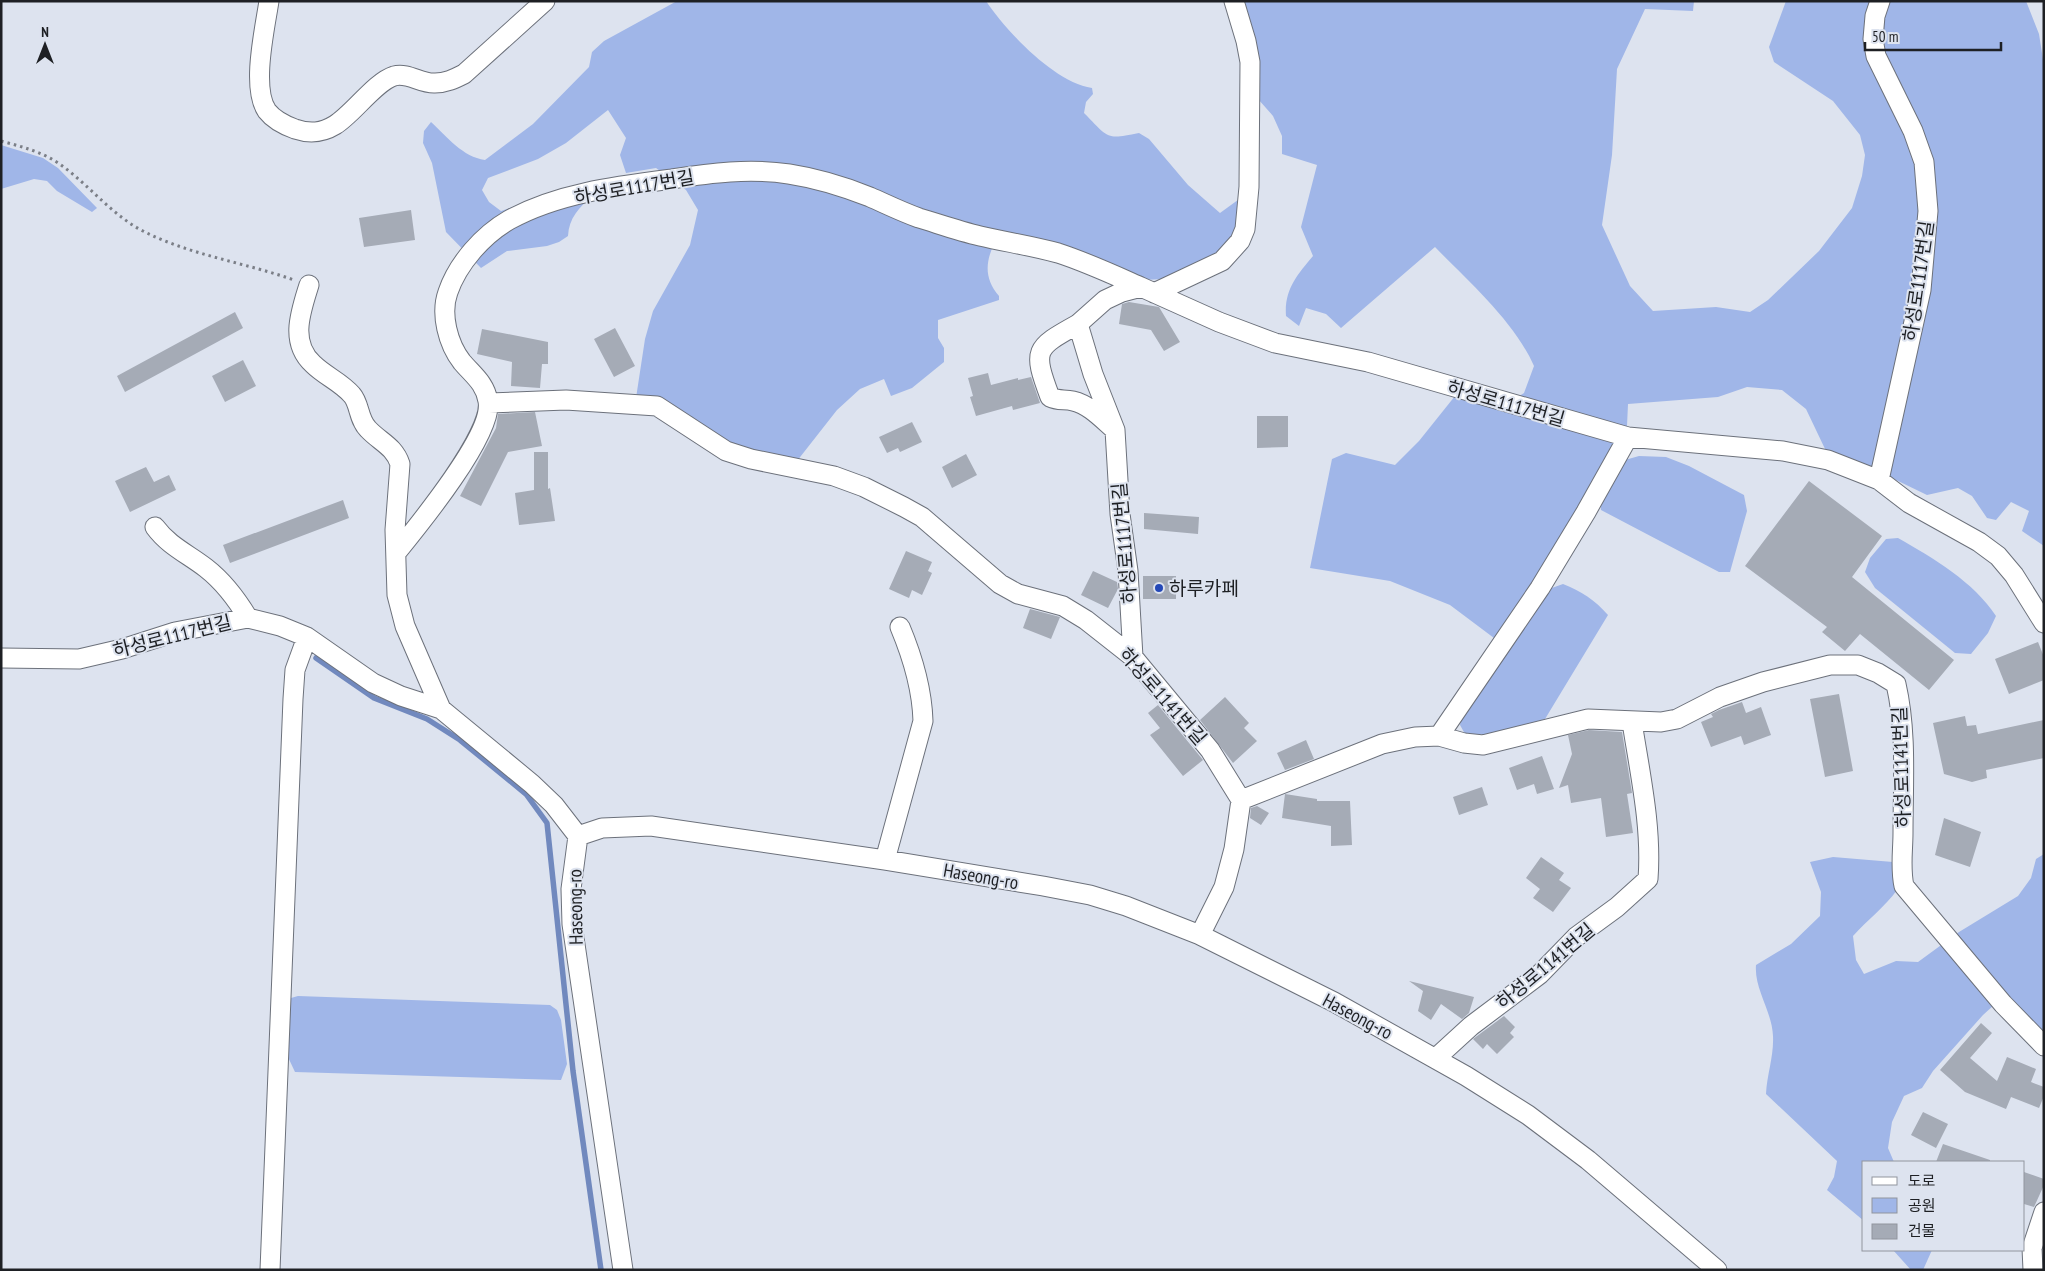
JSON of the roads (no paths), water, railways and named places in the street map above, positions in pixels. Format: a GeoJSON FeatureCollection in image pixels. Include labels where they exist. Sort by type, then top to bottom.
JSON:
{"type":"FeatureCollection","features":[{"type":"Feature","properties":{"kind":"street"},"geometry":{"type":"LineString","coordinates":[[269,1],[261,55],[261,94],[266,109],[275,120],[308,133],[325,131],[337,124],[385,81],[395,76],[406,76],[434,84],[449,81],[464,74],[545,1]]}},
{"type":"Feature","properties":{"kind":"street"},"geometry":{"type":"LineString","coordinates":[[1115,430],[1089,408],[1072,401],[1058,401],[1050,397],[1038,360],[1042,347],[1050,340],[1078,324],[1105,300],[1122,292],[1148,290],[1222,261],[1240,242],[1245,229],[1249,187],[1250,62],[1234,1]]}},
{"type":"Feature","properties":{"kind":"street","name":"하성로1117번길"},"geometry":{"type":"LineString","coordinates":[[1879,480],[1921,290],[1928,211],[1921,154],[1914,131],[1876,56],[1873,39],[1875,16],[1880,1]]}},
{"type":"Feature","properties":{"kind":"street","name":"하성로1117번길"},"geometry":{"type":"LineString","coordinates":[[489,404],[484,388],[475,373],[462,362],[452,345],[447,329],[445,308],[448,292],[460,268],[480,242],[507,222],[534,208],[613,187],[732,171],[790,174],[867,196],[915,216],[979,236],[1058,254],[1275,343],[1360,360],[1628,437],[1806,454],[1828,460],[1879,480],[1909,503],[1979,542],[1998,556],[2014,575],[2044,623]]}},
{"type":"Feature","properties":{"kind":"street","name":"하성로1117번길"},"geometry":{"type":"LineString","coordinates":[[309,285],[299,318],[298,334],[304,350],[312,364],[345,386],[354,397],[362,422],[397,454],[400,464],[395,530],[397,595],[405,626],[441,709]]}},
{"type":"Feature","properties":{"kind":"street","name":"하성로1117번길"},"geometry":{"type":"LineString","coordinates":[[1078,324],[1093,374],[1115,430],[1120,514],[1128,571],[1133,656]]}},
{"type":"Feature","properties":{"kind":"street","name":"하성로1141번길"},"geometry":{"type":"LineString","coordinates":[[489,404],[566,400],[657,406],[726,451],[751,459],[834,476],[864,487],[922,518],[1000,584],[1018,594],[1063,606],[1086,620],[1133,656],[1210,750],[1242,800],[1382,744],[1415,737],[1439,736],[1464,743],[1483,744],[1513,739],[1588,719],[1632,722],[1677,718],[1720,697],[1763,682],[1830,665],[1858,665],[1878,673],[1896,684],[1902,710],[1903,843],[1900,870],[1904,886],[2003,1004],[2044,1046]]}},
{"type":"Feature","properties":{"kind":"street"},"geometry":{"type":"LineString","coordinates":[[396,553],[468,455],[483,425],[489,404]]}},
{"type":"Feature","properties":{"kind":"street"},"geometry":{"type":"LineString","coordinates":[[1439,736],[1540,588],[1628,437]]}},
{"type":"Feature","properties":{"kind":"street"},"geometry":{"type":"LineString","coordinates":[[155,528],[165,540],[206,568],[233,592],[248,618]]}},
{"type":"Feature","properties":{"kind":"street","name":"하성로1117번길"},"geometry":{"type":"LineString","coordinates":[[1,658],[79,659],[122,649],[175,632],[248,618],[294,630],[373,682],[401,696],[441,709],[532,784],[554,805],[578,836]]}},
{"type":"Feature","properties":{"kind":"street"},"geometry":{"type":"LineString","coordinates":[[885,860],[923,721],[922,700],[917,672],[900,627]]}},
{"type":"Feature","properties":{"kind":"street"},"geometry":{"type":"LineString","coordinates":[[270,1270],[293,700],[295,670],[307,637]]}},
{"type":"Feature","properties":{"kind":"street","name":"하성로1141번길"},"geometry":{"type":"LineString","coordinates":[[1436,1058],[1471,1026],[1540,974],[1576,936],[1623,902],[1648,879],[1650,858],[1643,789],[1632,722]]}},
{"type":"Feature","properties":{"kind":"street"},"geometry":{"type":"LineString","coordinates":[[1200,935],[1224,887],[1232,858],[1242,800]]}},
{"type":"Feature","properties":{"kind":"street","name":"Haseong-ro"},"geometry":{"type":"LineString","coordinates":[[623,1270],[572,924],[571,889],[578,836],[602,828],[651,826],[885,860],[1090,895],[1126,906],[1200,935],[1334,1002],[1436,1058],[1535,1120],[1624,1190],[1717,1270]]}},
{"type":"Feature","properties":{"kind":"street"},"geometry":{"type":"LineString","coordinates":[[2033,1270],[2032,1248],[2044,1212]]}},
{"type":"Feature","properties":{"kind":"waterway"},"geometry":{"type":"LineString","coordinates":[[316,658],[374,698],[427,719],[460,740],[526,794],[547,823],[573,1071],[601,1270]]}},
{"type":"Feature","properties":{"kind":"place","name":"하루카페"},"geometry":{"type":"Point","coordinates":[1159,588]}}]}
